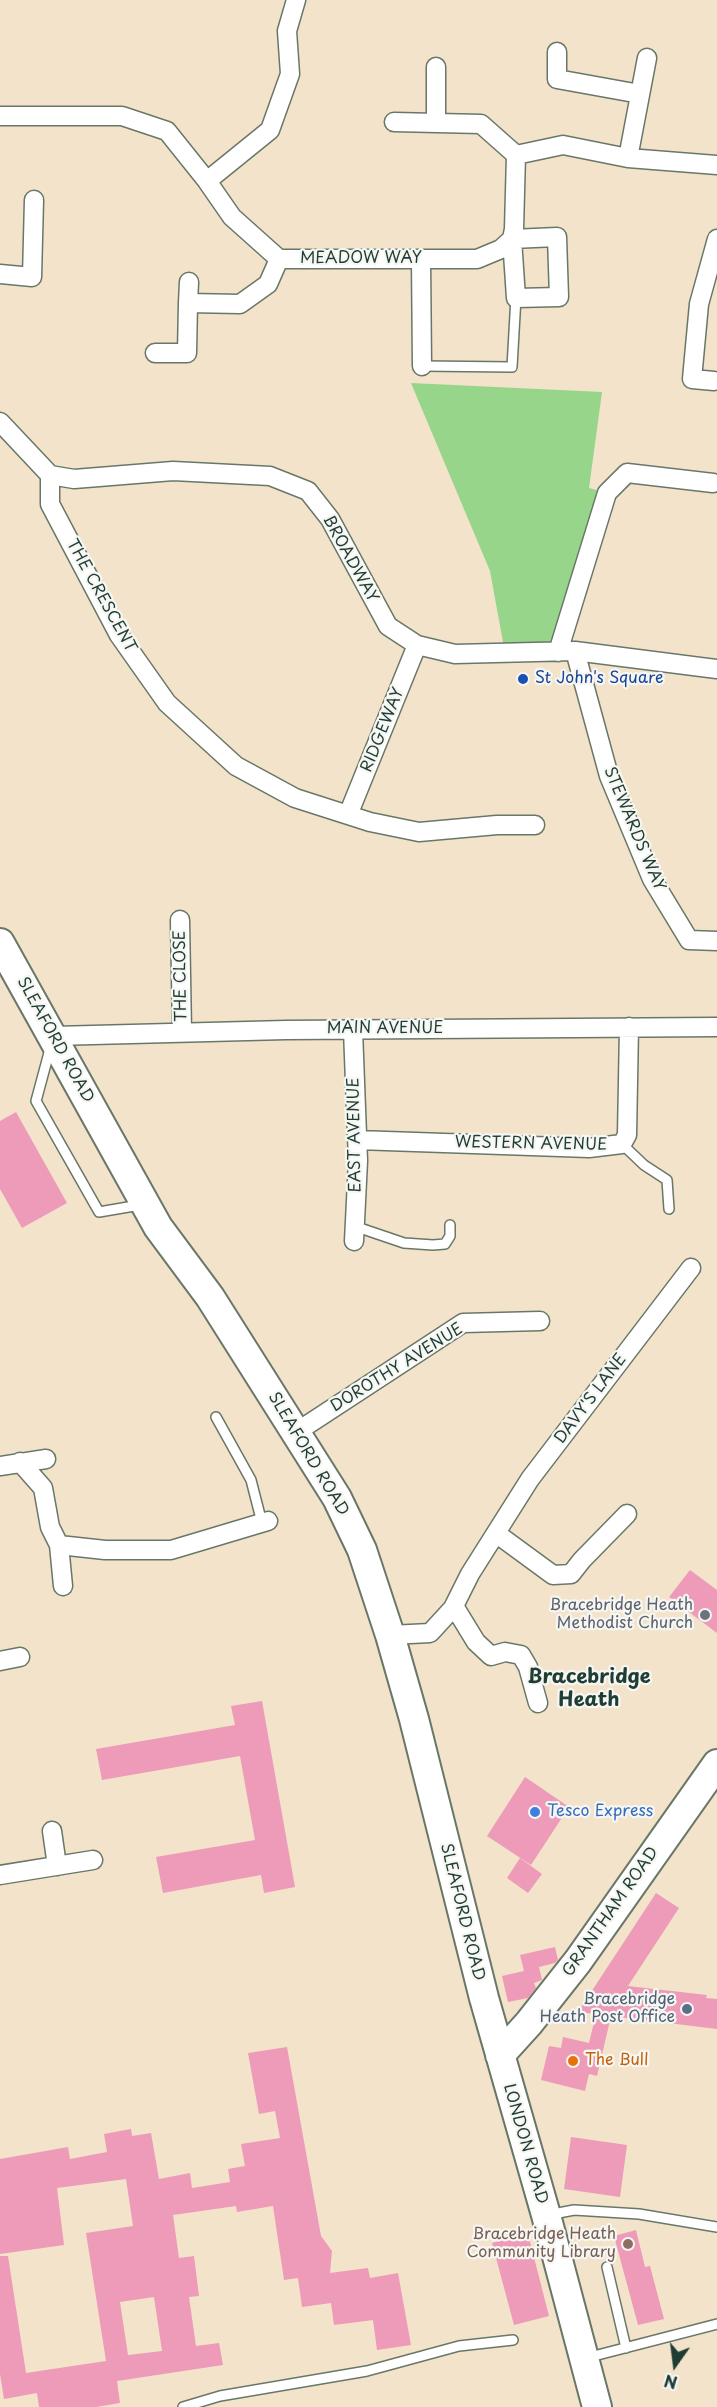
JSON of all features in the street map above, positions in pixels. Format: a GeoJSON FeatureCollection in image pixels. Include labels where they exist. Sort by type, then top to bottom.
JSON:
{"type":"FeatureCollection","features":[{"type":"Feature","properties":{"kind":"main road","name":"SLEAFORD ROAD"},"geometry":{"type":"LineString","coordinates":[[0,943],[54,1036],[158,1227],[210,1297],[296,1433],[337,1498],[362,1550],[414,1719],[457,1896],[500,2055]]}},
{"type":"Feature","properties":{"kind":"main road","name":"GRANTHAM ROAD"},"geometry":{"type":"LineString","coordinates":[[500,2055],[578,1962],[717,1764]]}},
{"type":"Feature","properties":{"kind":"main road","name":"LONDON ROAD"},"geometry":{"type":"LineString","coordinates":[[500,2055],[546,2215],[597,2407]]}},
{"type":"Feature","properties":{"kind":"street"},"geometry":{"type":"LineString","coordinates":[[207,181],[270,130],[290,74],[287,31],[296,0]]}},
{"type":"Feature","properties":{"kind":"street"},"geometry":{"type":"LineString","coordinates":[[557,52],[557,79],[640,94]]}},
{"type":"Feature","properties":{"kind":"street"},"geometry":{"type":"LineString","coordinates":[[628,159],[647,58]]}},
{"type":"Feature","properties":{"kind":"street"},"geometry":{"type":"LineString","coordinates":[[436,67],[436,123]]}},
{"type":"Feature","properties":{"kind":"street","name":"MEADOW WAY"},"geometry":{"type":"LineString","coordinates":[[0,116],[122,116],[167,131],[232,217],[279,259],[477,259],[501,249],[512,239]]}},
{"type":"Feature","properties":{"kind":"street"},"geometry":{"type":"LineString","coordinates":[[394,122],[481,124],[516,155]]}},
{"type":"Feature","properties":{"kind":"street"},"geometry":{"type":"LineString","coordinates":[[516,155],[563,145],[628,159],[717,165]]}},
{"type":"Feature","properties":{"kind":"street"},"geometry":{"type":"LineString","coordinates":[[512,239],[557,237],[559,297],[516,298],[512,239],[516,155]]}},
{"type":"Feature","properties":{"kind":"street"},"geometry":{"type":"LineString","coordinates":[[0,274],[36,284],[34,200]]}},
{"type":"Feature","properties":{"kind":"street"},"geometry":{"type":"LineString","coordinates":[[714,381],[692,379],[699,304],[717,239]]}},
{"type":"Feature","properties":{"kind":"street"},"geometry":{"type":"LineString","coordinates":[[188,303],[240,304],[268,284],[279,259]]}},
{"type":"Feature","properties":{"kind":"street"},"geometry":{"type":"LineString","coordinates":[[421,260],[422,366]]}},
{"type":"Feature","properties":{"kind":"street"},"geometry":{"type":"LineString","coordinates":[[155,353],[187,353],[189,282]]}},
{"type":"Feature","properties":{"kind":"street"},"geometry":{"type":"LineString","coordinates":[[0,422],[50,475]]}},
{"type":"Feature","properties":{"kind":"street","name":"BROADWAY"},"geometry":{"type":"LineString","coordinates":[[50,475],[74,479],[173,471],[270,476],[308,491],[330,519],[388,626],[417,645],[456,654],[566,651],[717,669]]}},
{"type":"Feature","properties":{"kind":"street"},"geometry":{"type":"LineString","coordinates":[[566,651],[607,493],[627,473],[713,483]]}},
{"type":"Feature","properties":{"kind":"street","name":"THE CRESCENT"},"geometry":{"type":"LineString","coordinates":[[50,475],[50,504],[119,635],[167,703],[236,766],[295,798],[370,822],[419,832],[497,825],[536,825]]}},
{"type":"Feature","properties":{"kind":"street","name":"RIDGEWAY"},"geometry":{"type":"LineString","coordinates":[[348,815],[417,645]]}},
{"type":"Feature","properties":{"kind":"street","name":"STEWARDS WAY"},"geometry":{"type":"LineString","coordinates":[[566,651],[609,776],[652,879],[689,940],[717,941]]}},
{"type":"Feature","properties":{"kind":"street","name":"THE CLOSE"},"geometry":{"type":"LineString","coordinates":[[180,920],[182,1032]]}},
{"type":"Feature","properties":{"kind":"street","name":"MAIN AVENUE"},"geometry":{"type":"LineString","coordinates":[[54,1036],[182,1032],[717,1027]]}},
{"type":"Feature","properties":{"kind":"street","name":"WESTERN AVENUE"},"geometry":{"type":"LineString","coordinates":[[357,1140],[590,1148],[622,1144],[627,1135],[629,1028]]}},
{"type":"Feature","properties":{"kind":"street","name":"EAST AVENUE"},"geometry":{"type":"LineString","coordinates":[[353,1030],[357,1140],[354,1233]]}},
{"type":"Feature","properties":{"kind":"street","name":"DAVY'S LANE"},"geometry":{"type":"LineString","coordinates":[[390,1635],[430,1633],[454,1606],[470,1574],[530,1479],[691,1268]]}},
{"type":"Feature","properties":{"kind":"street","name":"DOROTHY AVENUE"},"geometry":{"type":"LineString","coordinates":[[296,1433],[463,1323],[540,1321]]}},
{"type":"Feature","properties":{"kind":"street"},"geometry":{"type":"LineString","coordinates":[[0,1466],[45,1459]]}},
{"type":"Feature","properties":{"kind":"street"},"geometry":{"type":"LineString","coordinates":[[21,1462],[43,1488],[50,1527],[59,1545],[63,1586]]}},
{"type":"Feature","properties":{"kind":"street"},"geometry":{"type":"LineString","coordinates":[[497,1534],[553,1575],[571,1574],[627,1514]]}},
{"type":"Feature","properties":{"kind":"street"},"geometry":{"type":"LineString","coordinates":[[59,1545],[105,1550],[171,1550],[265,1522]]}},
{"type":"Feature","properties":{"kind":"street"},"geometry":{"type":"LineString","coordinates":[[454,1606],[476,1642],[491,1656],[505,1652],[521,1655],[528,1667],[538,1703]]}},
{"type":"Feature","properties":{"kind":"street"},"geometry":{"type":"LineString","coordinates":[[0,1661],[20,1657]]}},
{"type":"Feature","properties":{"kind":"street"},"geometry":{"type":"LineString","coordinates":[[52,1831],[57,1866]]}},
{"type":"Feature","properties":{"kind":"street"},"geometry":{"type":"LineString","coordinates":[[0,1875],[93,1860]]}},
{"type":"Feature","properties":{"kind":"lane"},"geometry":{"type":"LineString","coordinates":[[422,366],[512,367],[516,295]]}},
{"type":"Feature","properties":{"kind":"lane"},"geometry":{"type":"LineString","coordinates":[[54,1036],[36,1101],[99,1212],[146,1204]]}},
{"type":"Feature","properties":{"kind":"lane"},"geometry":{"type":"LineString","coordinates":[[622,1144],[644,1165],[667,1180],[669,1209]]}},
{"type":"Feature","properties":{"kind":"lane"},"geometry":{"type":"LineString","coordinates":[[354,1233],[404,1243],[433,1245],[445,1244],[450,1236],[450,1225]]}},
{"type":"Feature","properties":{"kind":"lane"},"geometry":{"type":"LineString","coordinates":[[216,1417],[251,1480],[265,1522]]}},
{"type":"Feature","properties":{"kind":"lane"},"geometry":{"type":"LineString","coordinates":[[546,2215],[574,2210],[639,2214],[717,2227]]}},
{"type":"Feature","properties":{"kind":"lane"},"geometry":{"type":"LineString","coordinates":[[607,2267],[626,2348]]}},
{"type":"Feature","properties":{"kind":"lane"},"geometry":{"type":"LineString","coordinates":[[584,2358],[717,2324]]}},
{"type":"Feature","properties":{"kind":"lane"},"geometry":{"type":"LineString","coordinates":[[183,2407],[220,2396],[367,2371],[459,2346],[513,2340]]}},
{"type":"Feature","properties":{"kind":"green space"},"geometry":{"type":"Polygon","coordinates":[[[411,383],[602,392],[589,488],[607,493],[558,652],[505,653],[490,571],[411,383]]]}},
{"type":"Feature","properties":{"kind":"building"},"geometry":{"type":"Polygon","coordinates":[[[16,1112],[67,1203],[22,1228],[0,1189],[0,1121],[16,1112]]]}},
{"type":"Feature","properties":{"kind":"building","name":"Bracebridge Heath Methodist Church"},"geometry":{"type":"Polygon","coordinates":[[[690,1570],[717,1590],[717,1633],[669,1597],[690,1570]]]}},
{"type":"Feature","properties":{"kind":"building"},"geometry":{"type":"Polygon","coordinates":[[[262,1701],[295,1887],[264,1893],[261,1875],[163,1893],[156,1857],[255,1840],[240,1756],[102,1780],[96,1749],[235,1725],[231,1706],[262,1701]]]}},
{"type":"Feature","properties":{"kind":"building","name":"Tesco Express"},"geometry":{"type":"Polygon","coordinates":[[[525,1777],[569,1807],[531,1865],[487,1836],[525,1777]]]}},
{"type":"Feature","properties":{"kind":"building"},"geometry":{"type":"Polygon","coordinates":[[[520,1858],[542,1874],[528,1893],[507,1878],[520,1858]]]}},
{"type":"Feature","properties":{"kind":"building"},"geometry":{"type":"Polygon","coordinates":[[[656,1893],[679,1908],[628,1986],[707,1995],[706,1998],[717,1999],[717,2029],[611,2016],[597,2076],[589,2074],[585,2091],[541,2080],[549,2046],[561,2048],[563,2037],[589,2043],[596,2014],[578,2012],[656,1893]]]}},
{"type":"Feature","properties":{"kind":"building"},"geometry":{"type":"Polygon","coordinates":[[[555,1947],[558,1960],[539,1967],[542,1980],[534,1983],[536,1988],[528,1998],[508,2002],[502,1976],[524,1971],[520,1955],[555,1947]]]}},
{"type":"Feature","properties":{"kind":"building"},"geometry":{"type":"Polygon","coordinates":[[[287,2047],[321,2236],[332,2251],[330,2273],[368,2268],[370,2278],[398,2273],[411,2345],[377,2350],[373,2320],[334,2325],[331,2303],[302,2307],[298,2278],[284,2280],[273,2206],[237,2212],[236,2206],[173,2215],[179,2258],[194,2256],[199,2296],[189,2297],[196,2346],[219,2343],[223,2365],[117,2381],[120,2403],[96,2407],[39,2407],[37,2393],[4,2399],[0,2374],[0,2256],[8,2256],[26,2373],[106,2361],[86,2233],[133,2226],[126,2179],[57,2188],[64,2245],[0,2254],[0,2159],[68,2147],[70,2159],[107,2152],[104,2134],[131,2129],[132,2136],[151,2133],[159,2179],[190,2173],[192,2188],[230,2182],[228,2169],[245,2166],[241,2144],[280,2138],[275,2111],[259,2114],[248,2053],[287,2047]],[[154,2297],[120,2302],[128,2355],[162,2351],[154,2297]]]}},
{"type":"Feature","properties":{"kind":"building"},"geometry":{"type":"Polygon","coordinates":[[[571,2137],[627,2145],[620,2197],[564,2189],[571,2137]]]}},
{"type":"Feature","properties":{"kind":"building"},"geometry":{"type":"Polygon","coordinates":[[[636,2230],[645,2267],[650,2266],[664,2319],[638,2325],[614,2236],[636,2230]]]}},
{"type":"Feature","properties":{"kind":"building"},"geometry":{"type":"Polygon","coordinates":[[[528,2234],[549,2316],[514,2325],[492,2243],[528,2234]]]}},
{"type":"Feature","properties":{"kind":"place","name":"St John's Square"},"geometry":{"type":"Point","coordinates":[523,679]}},
{"type":"Feature","properties":{"kind":"place","name":"Bracebridge Heath Methodist Church"},"geometry":{"type":"Point","coordinates":[705,1615]}},
{"type":"Feature","properties":{"kind":"place","name":"Tesco Express"},"geometry":{"type":"Point","coordinates":[535,1812]}},
{"type":"Feature","properties":{"kind":"place","name":"Bracebridge Heath Post Office"},"geometry":{"type":"Point","coordinates":[687,2009]}},
{"type":"Feature","properties":{"kind":"place","name":"The Bull"},"geometry":{"type":"Point","coordinates":[573,2061]}},
{"type":"Feature","properties":{"kind":"place","name":"Bracebridge Heath Community Library"},"geometry":{"type":"Point","coordinates":[628,2244]}},
{"type":"Feature","properties":{"kind":"district","name":"Bracebridge Heath"},"geometry":{"type":"Point","coordinates":[589,1688]}}]}
